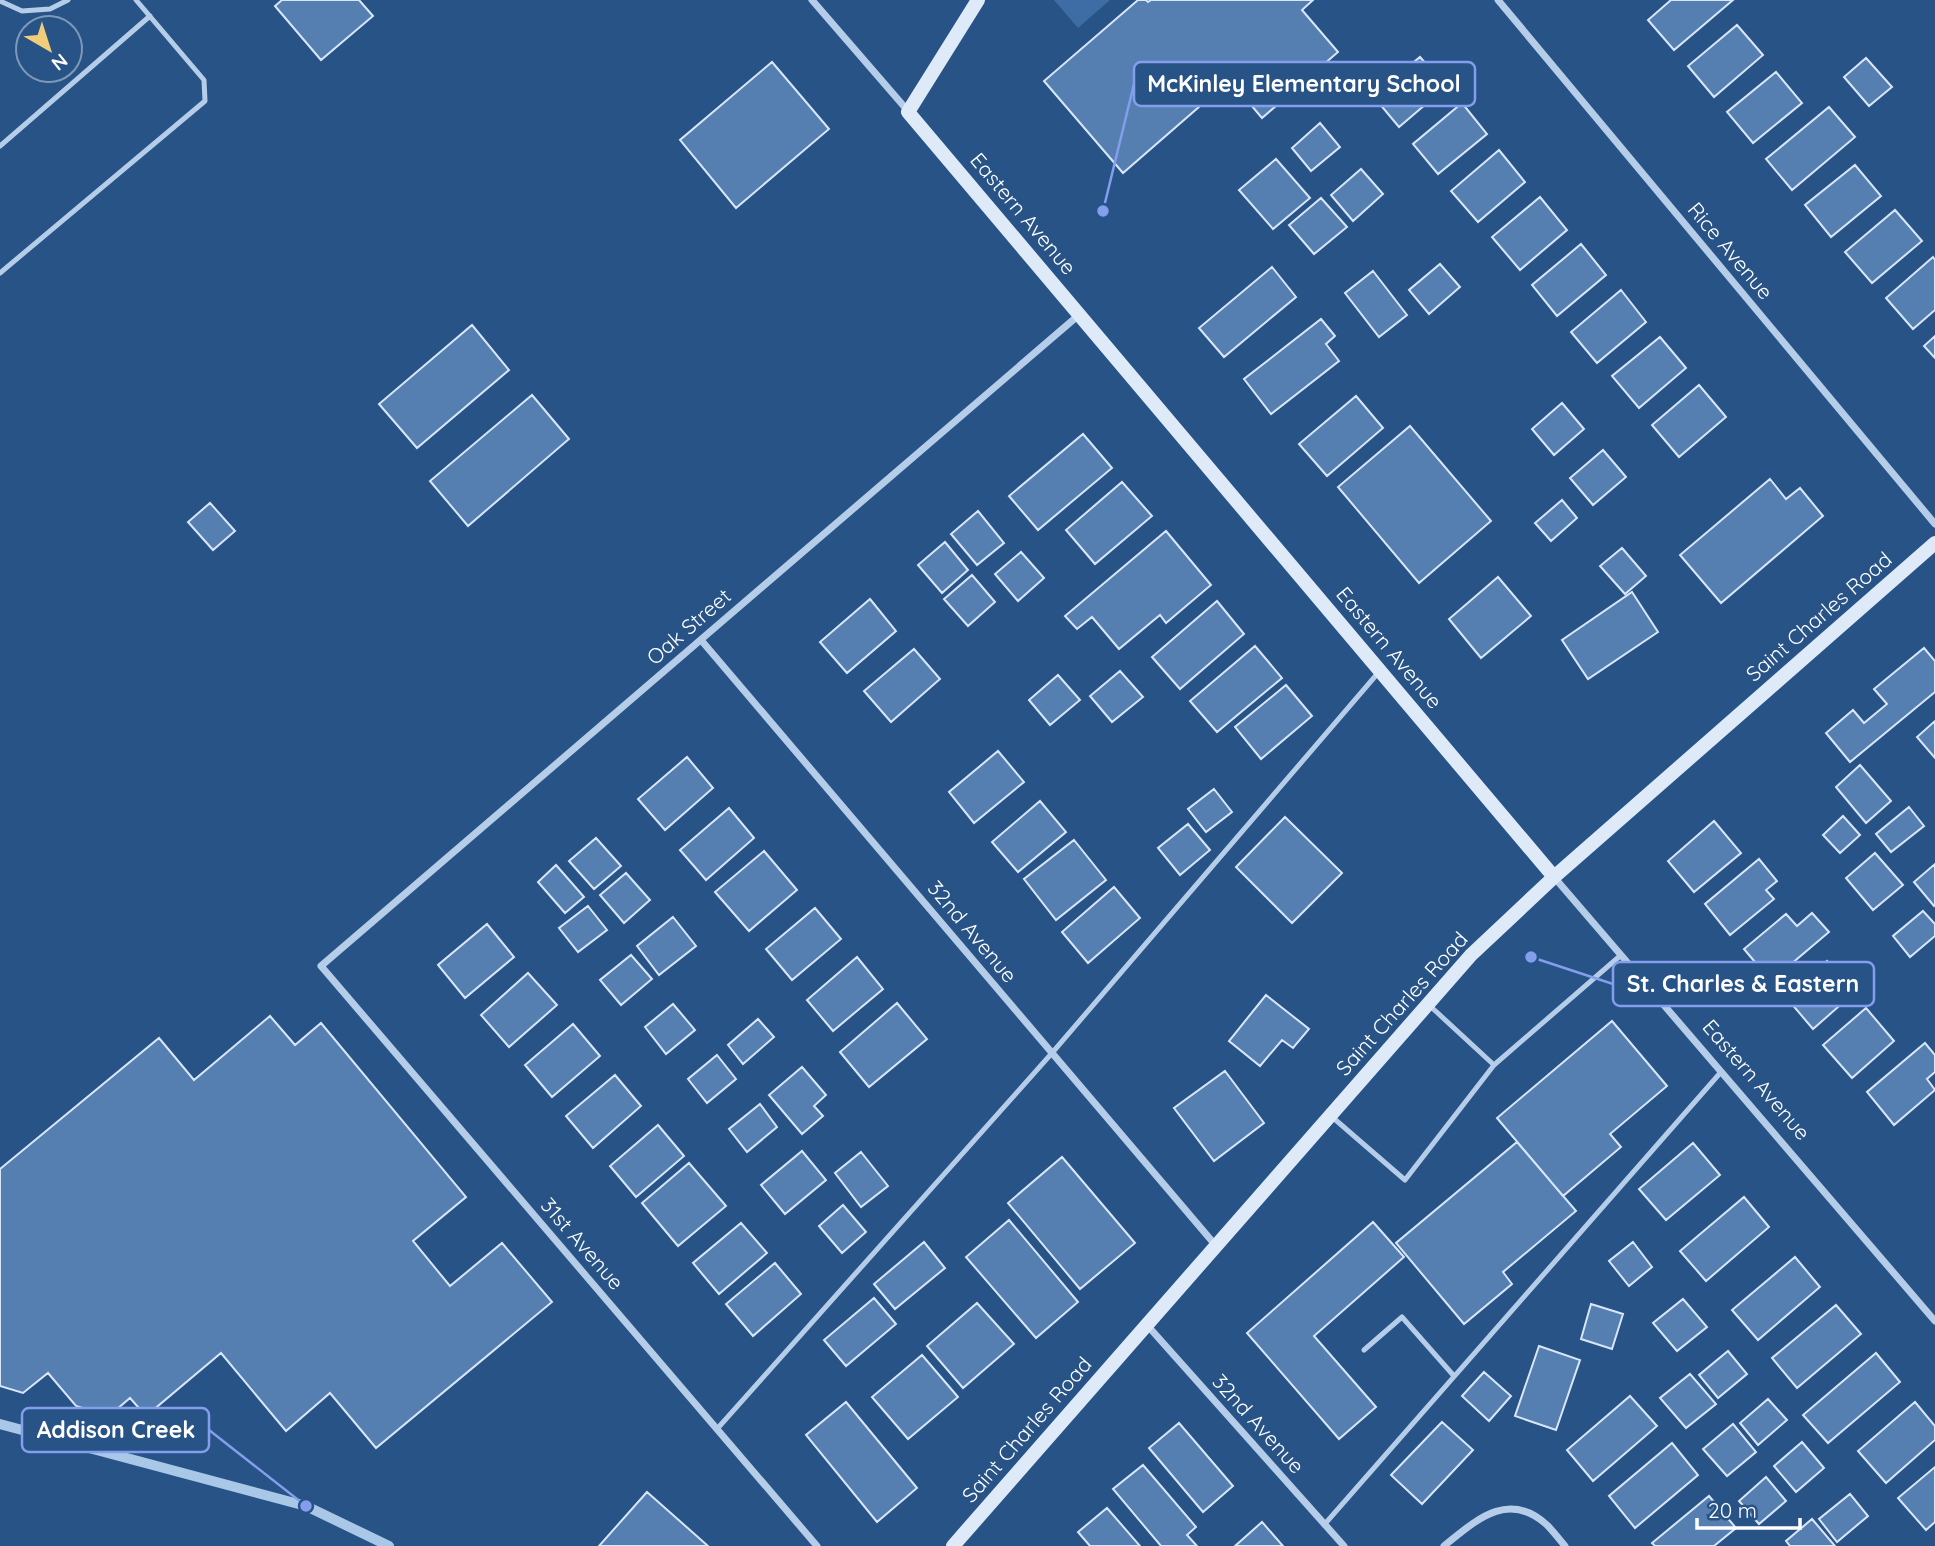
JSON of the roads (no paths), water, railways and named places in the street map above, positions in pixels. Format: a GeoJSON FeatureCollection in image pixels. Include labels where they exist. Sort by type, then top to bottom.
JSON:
{"type":"FeatureCollection","features":[{"type":"Feature","properties":{"kind":"main road"},"geometry":{"type":"LineString","coordinates":[[908,112],[978,0]]}},
{"type":"Feature","properties":{"kind":"main road","name":"Eastern Avenue"},"geometry":{"type":"LineString","coordinates":[[908,112],[1554,877]]}},
{"type":"Feature","properties":{"kind":"main road","name":"Saint Charles Road"},"geometry":{"type":"LineString","coordinates":[[953,1546],[1472,955],[1554,877],[1935,543]]}},
{"type":"Feature","properties":{"kind":"street","name":"Eastern Avenue"},"geometry":{"type":"LineString","coordinates":[[812,0],[908,112]]}},
{"type":"Feature","properties":{"kind":"street","name":"Rice Avenue"},"geometry":{"type":"LineString","coordinates":[[1498,0],[1935,524]]}},
{"type":"Feature","properties":{"kind":"street","name":"Oak Street"},"geometry":{"type":"LineString","coordinates":[[321,966],[1080,314]]}},
{"type":"Feature","properties":{"kind":"street","name":"32nd Avenue"},"geometry":{"type":"LineString","coordinates":[[701,639],[1217,1247]]}},
{"type":"Feature","properties":{"kind":"street","name":"Eastern Avenue"},"geometry":{"type":"LineString","coordinates":[[1554,877],[1935,1321]]}},
{"type":"Feature","properties":{"kind":"street","name":"31st Avenue"},"geometry":{"type":"LineString","coordinates":[[321,966],[817,1546]]}},
{"type":"Feature","properties":{"kind":"street","name":"32nd Avenue"},"geometry":{"type":"LineString","coordinates":[[1147,1325],[1344,1546]]}},
{"type":"Feature","properties":{"kind":"street"},"geometry":{"type":"LineString","coordinates":[[1444,1546],[1481,1517],[1498,1510],[1514,1509],[1531,1513],[1547,1525],[1565,1546]]}},
{"type":"Feature","properties":{"kind":"street"},"geometry":{"type":"LineString","coordinates":[[1331,1546],[1338,1539]]}},
{"type":"Feature","properties":{"kind":"lane"},"geometry":{"type":"LineString","coordinates":[[0,1],[22,10],[50,9],[68,0]]}},
{"type":"Feature","properties":{"kind":"lane"},"geometry":{"type":"LineString","coordinates":[[0,273],[205,101],[204,80],[136,0]]}},
{"type":"Feature","properties":{"kind":"lane"},"geometry":{"type":"LineString","coordinates":[[0,146],[150,16]]}},
{"type":"Feature","properties":{"kind":"lane"},"geometry":{"type":"LineString","coordinates":[[716,1429],[1052,1053],[1380,670]]}},
{"type":"Feature","properties":{"kind":"lane"},"geometry":{"type":"LineString","coordinates":[[1331,1116],[1405,1180],[1494,1065],[1621,955]]}},
{"type":"Feature","properties":{"kind":"lane"},"geometry":{"type":"LineString","coordinates":[[1428,1004],[1494,1065]]}},
{"type":"Feature","properties":{"kind":"lane"},"geometry":{"type":"LineString","coordinates":[[1324,1525],[1721,1072]]}},
{"type":"Feature","properties":{"kind":"lane"},"geometry":{"type":"LineString","coordinates":[[1364,1350],[1402,1317],[1454,1376]]}},
{"type":"Feature","properties":{"kind":"waterway"},"geometry":{"type":"LineString","coordinates":[[0,1424],[306,1506],[389,1546]]}},
{"type":"Feature","properties":{"kind":"place","name":"McKinley Elementary School"},"geometry":{"type":"Point","coordinates":[1103,211]}},
{"type":"Feature","properties":{"kind":"place","name":"St. Charles & Eastern"},"geometry":{"type":"Point","coordinates":[1531,957]}},
{"type":"Feature","properties":{"kind":"place","name":"Addison Creek"},"geometry":{"type":"Point","coordinates":[306,1506]}}]}
